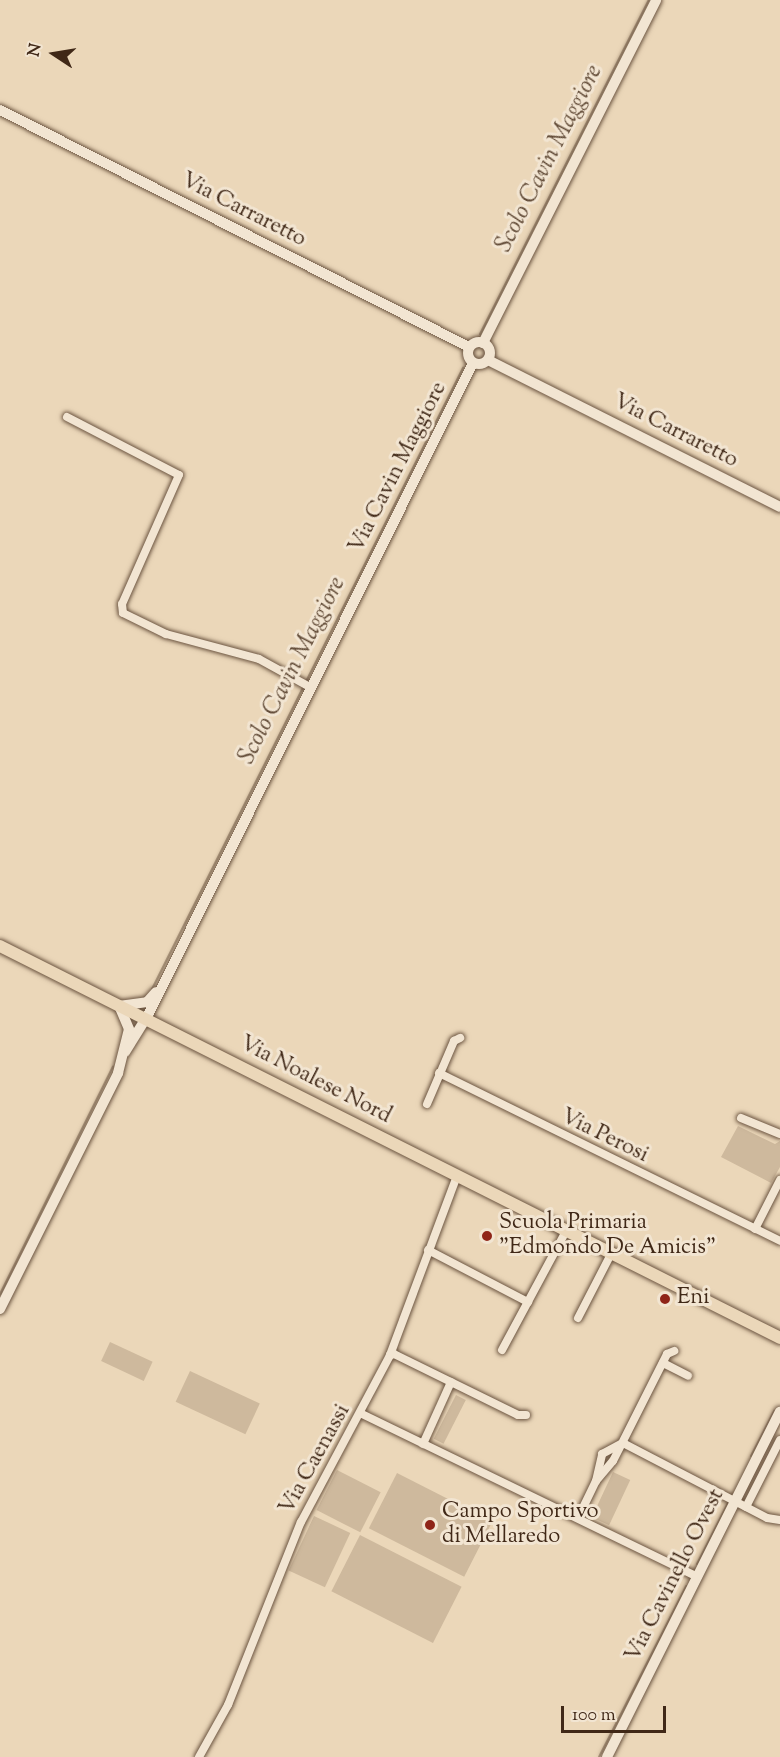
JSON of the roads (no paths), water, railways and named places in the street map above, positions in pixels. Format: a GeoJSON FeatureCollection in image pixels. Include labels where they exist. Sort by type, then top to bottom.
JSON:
{"type":"FeatureCollection","features":[{"type":"Feature","properties":{"kind":"main road","name":"Via Noalese Nord"},"geometry":{"type":"LineString","coordinates":[[0,946],[780,1338]]}},
{"type":"Feature","properties":{"kind":"street"},"geometry":{"type":"LineString","coordinates":[[483,343],[656,0]]}},
{"type":"Feature","properties":{"kind":"street","name":"Via Carraretto"},"geometry":{"type":"LineString","coordinates":[[0,110],[469,346]]}},
{"type":"Feature","properties":{"kind":"street"},"geometry":{"type":"LineString","coordinates":[[469,346],[483,343]]}},
{"type":"Feature","properties":{"kind":"street"},"geometry":{"type":"LineString","coordinates":[[483,343],[489,351],[488,360]]}},
{"type":"Feature","properties":{"kind":"street","name":"Via Cavin Maggiore"},"geometry":{"type":"LineString","coordinates":[[469,346],[468,356],[473,363]]}},
{"type":"Feature","properties":{"kind":"street","name":"Via Carraretto"},"geometry":{"type":"LineString","coordinates":[[488,360],[780,507]]}},
{"type":"Feature","properties":{"kind":"street","name":"Via Cavin Maggiore"},"geometry":{"type":"LineString","coordinates":[[473,363],[488,360]]}},
{"type":"Feature","properties":{"kind":"street","name":"Via Cavin Maggiore"},"geometry":{"type":"LineString","coordinates":[[0,1308],[125,1052],[160,989],[306,684],[473,363]]}},
{"type":"Feature","properties":{"kind":"street"},"geometry":{"type":"LineString","coordinates":[[67,417],[179,475],[122,604],[123,613],[166,634],[259,659],[306,684]]}},
{"type":"Feature","properties":{"kind":"street","name":"Via Cavin Maggiore"},"geometry":{"type":"LineString","coordinates":[[125,1052],[129,1029],[144,1018],[147,1002],[160,989]]}},
{"type":"Feature","properties":{"kind":"street"},"geometry":{"type":"LineString","coordinates":[[129,1029],[119,1006],[147,1002]]}},
{"type":"Feature","properties":{"kind":"street"},"geometry":{"type":"LineString","coordinates":[[427,1104],[454,1041],[460,1038]]}},
{"type":"Feature","properties":{"kind":"street","name":"Via Perosi"},"geometry":{"type":"LineString","coordinates":[[439,1073],[780,1241]]}},
{"type":"Feature","properties":{"kind":"street"},"geometry":{"type":"LineString","coordinates":[[741,1118],[780,1134]]}},
{"type":"Feature","properties":{"kind":"street","name":"Via Caenassi"},"geometry":{"type":"LineString","coordinates":[[199,1757],[228,1705],[301,1522],[362,1413],[390,1355],[457,1176]]}},
{"type":"Feature","properties":{"kind":"street"},"geometry":{"type":"LineString","coordinates":[[755,1229],[780,1180]]}},
{"type":"Feature","properties":{"kind":"street"},"geometry":{"type":"LineString","coordinates":[[502,1350],[566,1231]]}},
{"type":"Feature","properties":{"kind":"street"},"geometry":{"type":"LineString","coordinates":[[428,1250],[528,1302]]}},
{"type":"Feature","properties":{"kind":"street"},"geometry":{"type":"LineString","coordinates":[[578,1318],[611,1254]]}},
{"type":"Feature","properties":{"kind":"street"},"geometry":{"type":"LineString","coordinates":[[578,1518],[596,1481],[622,1443],[663,1364],[674,1351]]}},
{"type":"Feature","properties":{"kind":"street"},"geometry":{"type":"LineString","coordinates":[[390,1355],[518,1415],[526,1415]]}},
{"type":"Feature","properties":{"kind":"street"},"geometry":{"type":"LineString","coordinates":[[663,1364],[688,1376]]}},
{"type":"Feature","properties":{"kind":"street"},"geometry":{"type":"LineString","coordinates":[[423,1444],[451,1382]]}},
{"type":"Feature","properties":{"kind":"street","name":"Via Cavinello Ovest"},"geometry":{"type":"LineString","coordinates":[[607,1757],[736,1501],[777,1436],[780,1412]]}},
{"type":"Feature","properties":{"kind":"street"},"geometry":{"type":"LineString","coordinates":[[362,1413],[697,1577]]}},
{"type":"Feature","properties":{"kind":"street"},"geometry":{"type":"LineString","coordinates":[[746,1507],[777,1436]]}},
{"type":"Feature","properties":{"kind":"street"},"geometry":{"type":"LineString","coordinates":[[596,1481],[602,1454],[622,1443]]}},
{"type":"Feature","properties":{"kind":"street"},"geometry":{"type":"LineString","coordinates":[[622,1443],[746,1507],[780,1520]]}},
{"type":"Feature","properties":{"kind":"waterway","name":"Scolo Cavin Maggiore"},"geometry":{"type":"LineString","coordinates":[[480,334],[649,0]]}},
{"type":"Feature","properties":{"kind":"waterway","name":"Scolo Cavin Maggiore"},"geometry":{"type":"LineString","coordinates":[[152,989],[463,368]]}},
{"type":"Feature","properties":{"kind":"waterway","name":"Scolo Cavin Maggiore"},"geometry":{"type":"LineString","coordinates":[[0,1294],[113,1066]]}},
{"type":"Feature","properties":{"kind":"waterway"},"geometry":{"type":"LineString","coordinates":[[751,1456],[774,1411]]}},
{"type":"Feature","properties":{"kind":"waterway"},"geometry":{"type":"LineString","coordinates":[[697,1564],[729,1501]]}},
{"type":"Feature","properties":{"kind":"waterway"},"geometry":{"type":"LineString","coordinates":[[599,1757],[686,1586]]}},
{"type":"Feature","properties":{"kind":"place","name":"Scuola Primaria \"Edmondo De Amicis\""},"geometry":{"type":"Point","coordinates":[487,1236]}},
{"type":"Feature","properties":{"kind":"place","name":"Eni"},"geometry":{"type":"Point","coordinates":[665,1299]}},
{"type":"Feature","properties":{"kind":"place","name":"Campo Sportivo di Mellaredo"},"geometry":{"type":"Point","coordinates":[430,1525]}}]}
